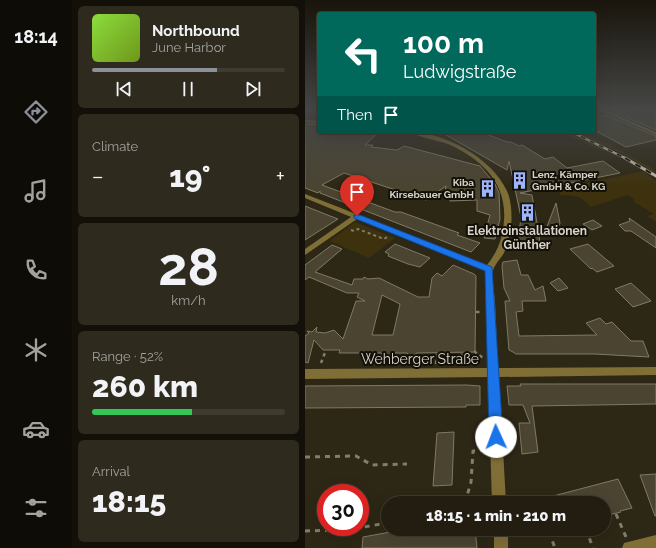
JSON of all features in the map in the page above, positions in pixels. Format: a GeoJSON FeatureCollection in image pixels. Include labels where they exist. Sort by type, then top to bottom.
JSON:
{"type":"FeatureCollection","features":[{"type":"Feature","properties":{"kind":"street"},"geometry":{"type":"LineString","coordinates":[[422,135],[464,150],[486,166],[500,183],[507,198],[509,221],[501,250],[489,269],[499,496]]}},
{"type":"Feature","properties":{"kind":"street"},"geometry":{"type":"LineString","coordinates":[[305,196],[489,269]]}},
{"type":"Feature","properties":{"kind":"street"},"geometry":{"type":"LineString","coordinates":[[305,253],[357,216]]}},
{"type":"Feature","properties":{"kind":"street","name":"Wehberger Straße"},"geometry":{"type":"LineString","coordinates":[[305,374],[656,371]]}},
{"type":"Feature","properties":{"kind":"street"},"geometry":{"type":"LineString","coordinates":[[501,536],[501,548]]}},
{"type":"Feature","properties":{"kind":"street"},"geometry":{"type":"LineString","coordinates":[[629,548],[656,542]]}},
{"type":"Feature","properties":{"kind":"path"},"geometry":{"type":"LineString","coordinates":[[351,230],[354,231],[358,229],[384,239],[389,236]]}},
{"type":"Feature","properties":{"kind":"path"},"geometry":{"type":"LineString","coordinates":[[467,496],[471,482],[473,451],[497,450]]}},
{"type":"Feature","properties":{"kind":"path"},"geometry":{"type":"LineString","coordinates":[[305,457],[356,456],[372,465],[407,464]]}},
{"type":"Feature","properties":{"kind":"path"},"geometry":{"type":"LineString","coordinates":[[616,514],[624,532]]}},
{"type":"Feature","properties":{"kind":"path"},"geometry":{"type":"LineString","coordinates":[[305,531],[344,530],[381,524]]}},
{"type":"Feature","properties":{"kind":"path"},"geometry":{"type":"LineString","coordinates":[[550,536],[555,548]]}},
{"type":"Feature","properties":{"kind":"path"},"geometry":{"type":"LineString","coordinates":[[589,536],[593,548]]}},
{"type":"Feature","properties":{"kind":"shaded area"},"geometry":{"type":"Polygon","coordinates":[[[564,135],[573,135],[588,140],[621,156],[638,168],[620,157],[564,135]]]}},
{"type":"Feature","properties":{"kind":"shaded area"},"geometry":{"type":"Polygon","coordinates":[[[580,135],[587,135],[622,151],[653,169],[656,174],[620,152],[580,135]]]}},
{"type":"Feature","properties":{"kind":"shaded area"},"geometry":{"type":"Polygon","coordinates":[[[643,171],[656,181],[656,222],[647,216],[654,214],[634,202],[633,198],[628,195],[590,207],[581,198],[569,195],[560,195],[559,189],[643,171]]]}},
{"type":"Feature","properties":{"kind":"shaded area"},"geometry":{"type":"Polygon","coordinates":[[[355,222],[395,238],[369,258],[330,241],[355,222]]]}},
{"type":"Feature","properties":{"kind":"building"},"geometry":{"type":"Polygon","coordinates":[[[305,135],[376,135],[365,145],[373,145],[371,147],[397,150],[404,146],[480,166],[495,184],[499,193],[500,219],[495,239],[484,238],[490,215],[477,211],[477,200],[450,201],[450,197],[444,198],[446,186],[426,200],[344,173],[322,185],[395,212],[401,212],[459,233],[457,235],[480,243],[471,252],[320,193],[320,191],[318,193],[305,188],[305,135]]]}},
{"type":"Feature","properties":{"kind":"building"},"geometry":{"type":"Polygon","coordinates":[[[445,135],[488,135],[519,146],[522,145],[545,159],[553,157],[567,168],[603,161],[620,173],[520,193],[532,195],[538,228],[533,228],[539,235],[540,244],[518,242],[521,217],[509,161],[507,170],[445,135]]]}},
{"type":"Feature","properties":{"kind":"building"},"geometry":{"type":"Polygon","coordinates":[[[603,135],[653,135],[656,136],[656,140],[626,147],[603,135]]]}},
{"type":"Feature","properties":{"kind":"building"},"geometry":{"type":"Polygon","coordinates":[[[556,203],[560,223],[558,229],[546,229],[556,203]]]}},
{"type":"Feature","properties":{"kind":"building"},"geometry":{"type":"Polygon","coordinates":[[[305,206],[325,214],[338,219],[305,240],[305,206]]]}},
{"type":"Feature","properties":{"kind":"building"},"geometry":{"type":"Polygon","coordinates":[[[629,218],[656,237],[656,248],[631,231],[625,231],[619,225],[630,221],[629,218]]]}},
{"type":"Feature","properties":{"kind":"building"},"geometry":{"type":"Polygon","coordinates":[[[593,220],[602,226],[592,230],[583,224],[593,220]]]}},
{"type":"Feature","properties":{"kind":"building"},"geometry":{"type":"Polygon","coordinates":[[[395,244],[430,258],[420,267],[388,256],[389,254],[385,252],[395,244]]]}},
{"type":"Feature","properties":{"kind":"building"},"geometry":{"type":"Polygon","coordinates":[[[588,244],[614,266],[597,272],[592,268],[591,269],[570,249],[588,244]]]}},
{"type":"Feature","properties":{"kind":"building"},"geometry":{"type":"Polygon","coordinates":[[[332,245],[342,249],[315,272],[352,285],[354,279],[363,279],[364,277],[368,279],[379,278],[418,297],[429,297],[432,278],[437,273],[442,276],[453,265],[474,274],[476,276],[475,352],[417,353],[414,355],[409,355],[407,353],[393,353],[390,356],[383,356],[381,353],[339,353],[340,350],[323,350],[314,340],[308,363],[305,362],[305,336],[309,333],[307,331],[312,332],[317,327],[316,332],[325,333],[334,330],[343,339],[356,301],[365,301],[357,297],[359,293],[347,293],[309,277],[305,280],[305,265],[332,245]],[[382,295],[372,335],[393,335],[400,304],[382,295]]]}},
{"type":"Feature","properties":{"kind":"building"},"geometry":{"type":"Polygon","coordinates":[[[517,260],[521,275],[528,275],[535,290],[543,286],[546,301],[522,301],[523,311],[516,312],[519,336],[597,335],[586,323],[600,318],[606,324],[612,322],[631,341],[643,341],[649,357],[595,354],[516,354],[509,350],[505,301],[510,301],[504,288],[502,266],[503,262],[517,260]]]}},
{"type":"Feature","properties":{"kind":"building"},"geometry":{"type":"Polygon","coordinates":[[[559,278],[568,288],[558,291],[550,283],[559,278]]]}},
{"type":"Feature","properties":{"kind":"building"},"geometry":{"type":"Polygon","coordinates":[[[631,283],[651,301],[633,307],[615,289],[631,283]]]}},
{"type":"Feature","properties":{"kind":"building"},"geometry":{"type":"Polygon","coordinates":[[[520,384],[656,384],[656,404],[532,406],[538,452],[522,454],[519,423],[530,423],[523,405],[509,405],[507,386],[521,386],[520,384]]]}},
{"type":"Feature","properties":{"kind":"building"},"geometry":{"type":"Polygon","coordinates":[[[305,386],[480,386],[480,405],[466,405],[466,407],[305,408],[305,386]]]}},
{"type":"Feature","properties":{"kind":"building"},"geometry":{"type":"Polygon","coordinates":[[[454,432],[452,485],[433,486],[437,433],[454,432]]]}},
{"type":"Feature","properties":{"kind":"building"},"geometry":{"type":"Polygon","coordinates":[[[656,474],[656,516],[655,516],[640,475],[656,474]]]}},
{"type":"Feature","properties":{"kind":"building"},"geometry":{"type":"Polygon","coordinates":[[[618,479],[632,508],[611,514],[611,496],[553,496],[618,479]]]}},
{"type":"Feature","properties":{"kind":"building"},"geometry":{"type":"Polygon","coordinates":[[[381,534],[381,536],[476,536],[477,548],[362,548],[363,537],[381,534]]]}},
{"type":"Feature","properties":{"kind":"railway"},"geometry":{"type":"LineString","coordinates":[[577,135],[625,158]]}},
{"type":"Feature","properties":{"kind":"railway"},"geometry":{"type":"LineString","coordinates":[[625,158],[656,176]]}},
{"type":"Feature","properties":{"kind":"place","name":"Lenz, Kämper GmbH & Co. KG"},"geometry":{"type":"Point","coordinates":[519,180]}},
{"type":"Feature","properties":{"kind":"place","name":"Kiba Kirsebauer GmbH"},"geometry":{"type":"Point","coordinates":[487,188]}},
{"type":"Feature","properties":{"kind":"place","name":"Elektroinstallationen Günther"},"geometry":{"type":"Point","coordinates":[527,212]}},
{"type":"Feature","properties":{"kind":"route"},"geometry":{"type":"LineString","coordinates":[[357,216],[489,269],[496,437]]}}]}
